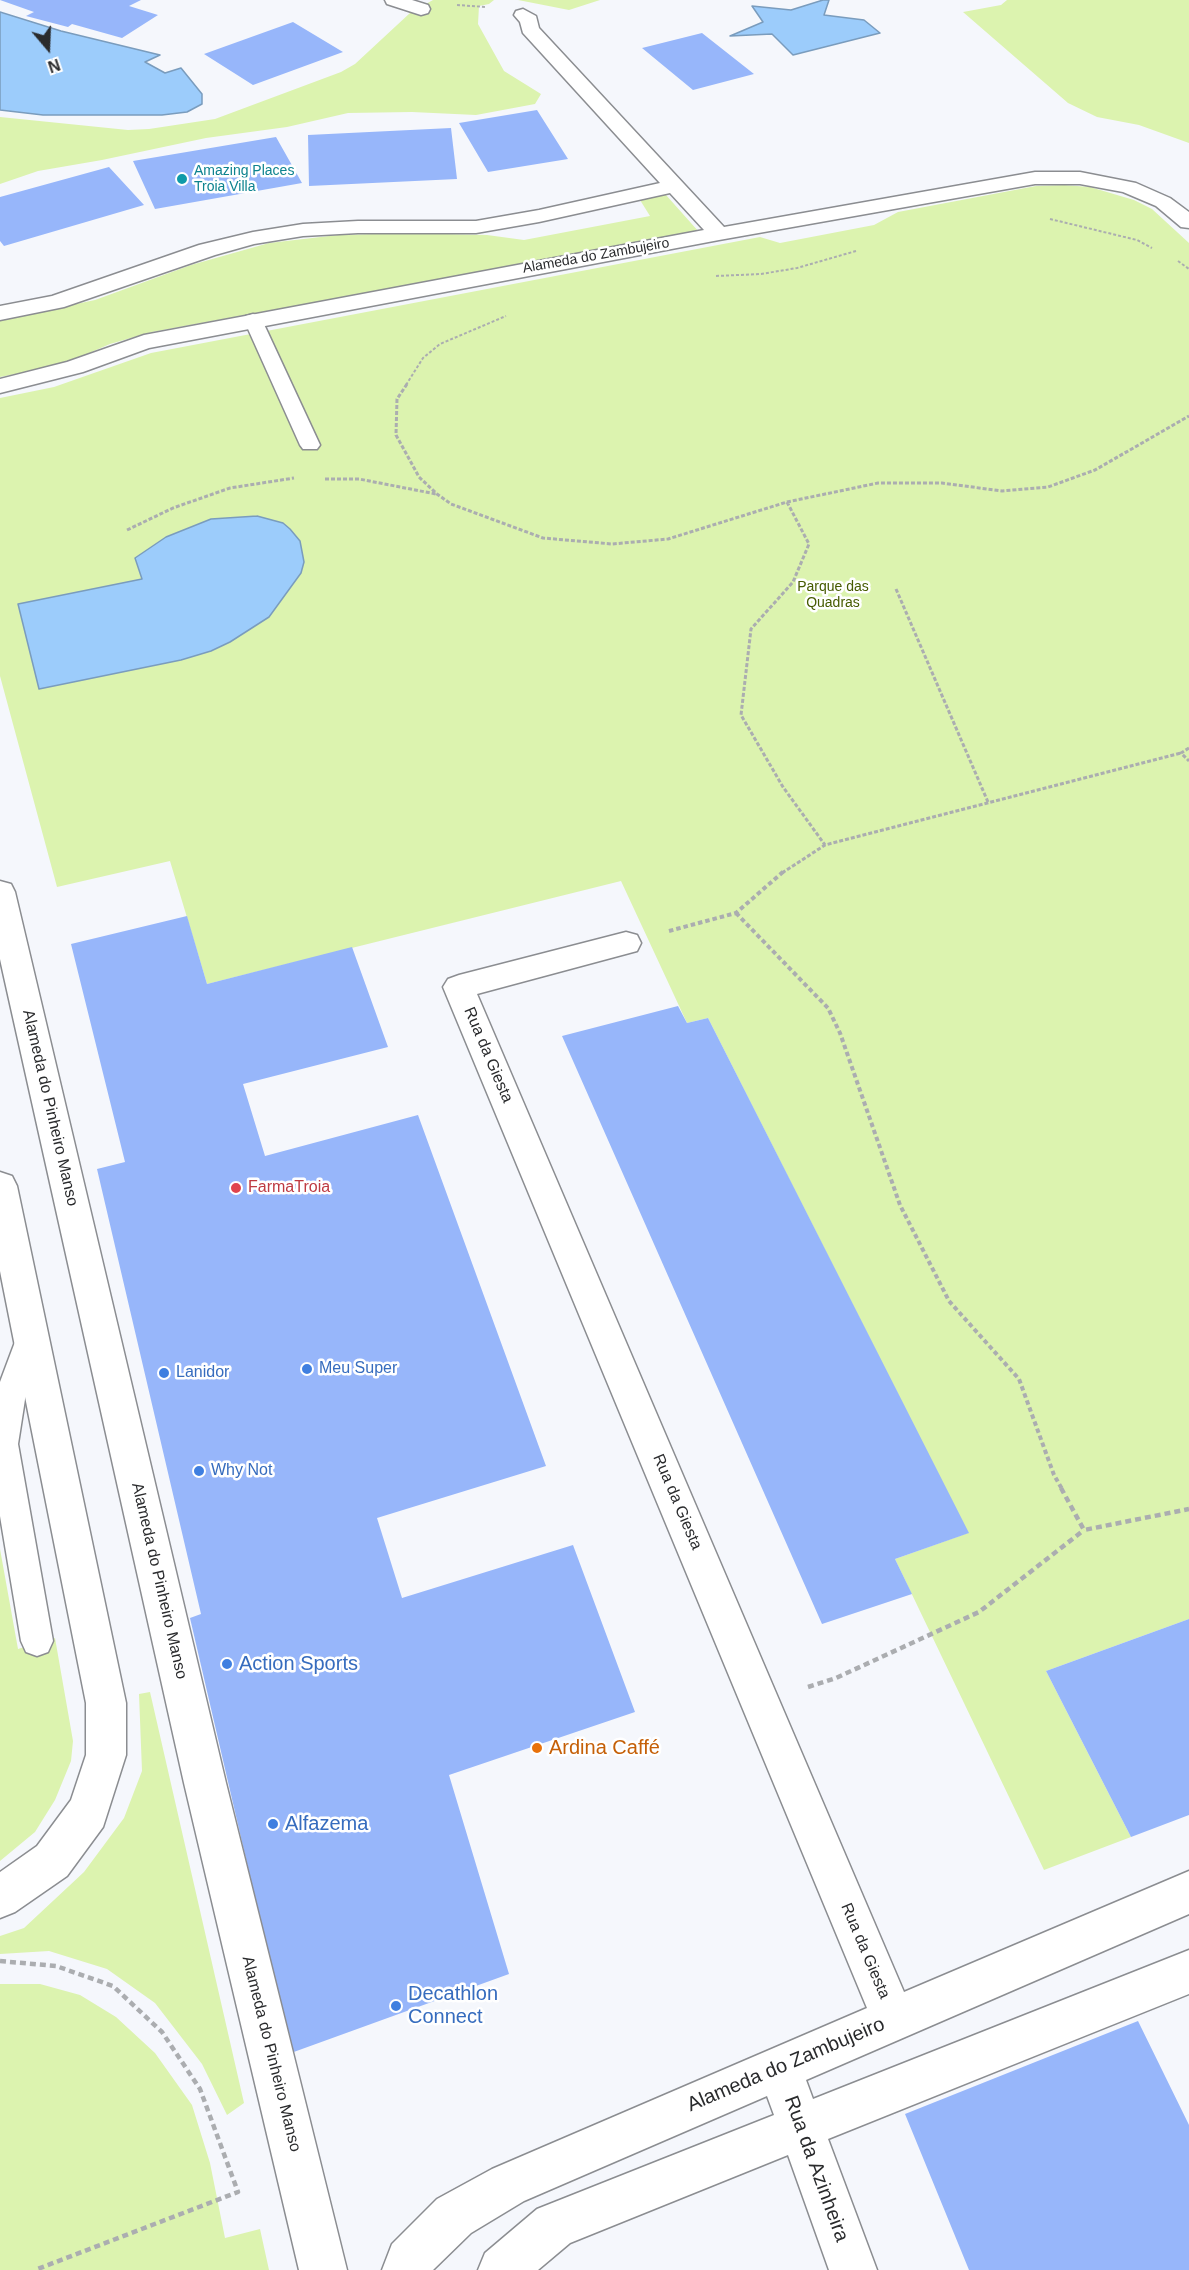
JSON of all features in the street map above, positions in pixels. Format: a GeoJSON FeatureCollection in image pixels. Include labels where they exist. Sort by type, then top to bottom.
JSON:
{"type":"FeatureCollection","features":[{"type":"Feature","properties":{"kind":"street"},"geometry":{"type":"LineString","coordinates":[[394,0],[421,9]]}},
{"type":"Feature","properties":{"kind":"street"},"geometry":{"type":"LineString","coordinates":[[523,15],[529,20],[530,29],[718,234]]}},
{"type":"Feature","properties":{"kind":"street","name":"Alameda do Zambujeiro"},"geometry":{"type":"LineString","coordinates":[[0,386],[75,367],[144,342],[253,320],[1035,178],[1065,177],[1113,183],[1142,192],[1172,207],[1189,222]]}},
{"type":"Feature","properties":{"kind":"street"},"geometry":{"type":"LineString","coordinates":[[0,313],[56,302],[207,250],[253,238],[303,230],[358,227],[476,226],[539,216],[674,186]]}},
{"type":"Feature","properties":{"kind":"street","name":"Alameda do Pinheiro Manso"},"geometry":{"type":"LineString","coordinates":[[0,892],[205,1783],[323,2270]]}},
{"type":"Feature","properties":{"kind":"street","name":"Rua da Giesta"},"geometry":{"type":"LineString","coordinates":[[626,943],[459,987],[893,2018]]}},
{"type":"Feature","properties":{"kind":"street"},"geometry":{"type":"LineString","coordinates":[[0,1186],[106,1703],[106,1755],[88,1812],[52,1861],[0,1897]]}},
{"type":"Feature","properties":{"kind":"street","name":"Alameda do Zambujeiro"},"geometry":{"type":"LineString","coordinates":[[406,2270],[409,2261],[454,2216],[508,2185],[893,2018],[1186,1902]]}},
{"type":"Feature","properties":{"kind":"street"},"geometry":{"type":"LineString","coordinates":[[502,2270],[554,2226],[1189,1971]]}},
{"type":"Feature","properties":{"kind":"street","name":"Rua da Azinheira"},"geometry":{"type":"LineString","coordinates":[[779,2068],[853,2270]]}},
{"type":"Feature","properties":{"kind":"lane"},"geometry":{"type":"LineString","coordinates":[[253,320],[310,445]]}},
{"type":"Feature","properties":{"kind":"lane"},"geometry":{"type":"LineString","coordinates":[[31,1335],[11,1394],[3,1444],[37,1641]]}},
{"type":"Feature","properties":{"kind":"path"},"geometry":{"type":"LineString","coordinates":[[421,9],[443,5],[479,6],[523,15]]}},
{"type":"Feature","properties":{"kind":"path"},"geometry":{"type":"LineString","coordinates":[[1048,219],[1137,240],[1156,250]]}},
{"type":"Feature","properties":{"kind":"path"},"geometry":{"type":"LineString","coordinates":[[709,276],[779,271],[833,259],[867,248]]}},
{"type":"Feature","properties":{"kind":"path"},"geometry":{"type":"LineString","coordinates":[[1174,259],[1189,269]]}},
{"type":"Feature","properties":{"kind":"path"},"geometry":{"type":"LineString","coordinates":[[515,312],[440,344],[423,358],[397,399],[396,435],[419,477],[451,504],[543,537],[612,544],[668,539],[788,502],[878,483],[942,483],[1002,491],[1048,487],[1095,470],[1189,416]]}},
{"type":"Feature","properties":{"kind":"path"},"geometry":{"type":"LineString","coordinates":[[127,530],[173,508],[230,488],[304,478]]}},
{"type":"Feature","properties":{"kind":"path"},"geometry":{"type":"LineString","coordinates":[[315,478],[359,479],[437,494]]}},
{"type":"Feature","properties":{"kind":"path"},"geometry":{"type":"LineString","coordinates":[[788,502],[809,544],[793,582],[751,629],[741,715],[783,787],[825,845]]}},
{"type":"Feature","properties":{"kind":"path"},"geometry":{"type":"LineString","coordinates":[[896,589],[988,802]]}},
{"type":"Feature","properties":{"kind":"path"},"geometry":{"type":"LineString","coordinates":[[626,943],[736,913],[784,871],[825,845],[1181,753],[1189,748]]}},
{"type":"Feature","properties":{"kind":"path"},"geometry":{"type":"LineString","coordinates":[[1181,753],[1189,761]]}},
{"type":"Feature","properties":{"kind":"path"},"geometry":{"type":"LineString","coordinates":[[736,913],[828,1008],[840,1033],[900,1205],[950,1301],[1019,1379],[1054,1474],[1084,1530]]}},
{"type":"Feature","properties":{"kind":"path"},"geometry":{"type":"LineString","coordinates":[[760,1702],[836,1678],[979,1612],[1084,1530],[1189,1509]]}},
{"type":"Feature","properties":{"kind":"path"},"geometry":{"type":"LineString","coordinates":[[0,1961],[56,1966],[113,1986],[162,2032],[200,2089],[238,2192],[35,2270]]}},
{"type":"Feature","properties":{"kind":"green space"},"geometry":{"type":"Polygon","coordinates":[[[433,0],[494,0],[489,4],[479,6],[478,24],[504,71],[541,94],[535,104],[476,115],[412,112],[348,113],[287,127],[206,138],[38,171],[0,184],[0,117],[128,130],[215,119],[341,72],[355,64],[410,13],[433,0]]]}},
{"type":"Feature","properties":{"kind":"green space"},"geometry":{"type":"Polygon","coordinates":[[[518,0],[600,0],[569,10],[518,0]]]}},
{"type":"Feature","properties":{"kind":"green space"},"geometry":{"type":"Polygon","coordinates":[[[1007,0],[1189,0],[1189,143],[1139,125],[1097,117],[1068,103],[963,12],[1001,5],[1007,0]]]}},
{"type":"Feature","properties":{"kind":"green space","name":"Parque das Quadras"},"geometry":{"type":"Polygon","coordinates":[[[1036,186],[1090,187],[1134,200],[1152,209],[1189,243],[1189,1619],[1046,1671],[1131,1837],[1044,1870],[895,1559],[968,1533],[708,1018],[687,1023],[621,881],[207,984],[170,861],[57,887],[0,676],[0,398],[54,387],[151,353],[760,237],[780,243],[874,225],[898,212],[1036,186]]]}},
{"type":"Feature","properties":{"kind":"green space"},"geometry":{"type":"Polygon","coordinates":[[[666,195],[699,232],[152,332],[110,344],[47,368],[0,377],[0,320],[95,300],[191,265],[269,243],[338,235],[407,233],[487,235],[524,240],[650,216],[640,200],[666,195]]]}},
{"type":"Feature","properties":{"kind":"green space"},"geometry":{"type":"Polygon","coordinates":[[[0,1549],[18,1649],[55,1638],[73,1741],[71,1761],[55,1800],[35,1832],[0,1861],[0,1549]]]}},
{"type":"Feature","properties":{"kind":"green space"},"geometry":{"type":"Polygon","coordinates":[[[150,1692],[244,2103],[227,2115],[202,2064],[155,2003],[107,1969],[49,1951],[0,1954],[0,1936],[24,1928],[84,1872],[124,1818],[142,1771],[139,1694],[150,1692]]]}},
{"type":"Feature","properties":{"kind":"green space"},"geometry":{"type":"Polygon","coordinates":[[[0,1984],[40,1984],[80,1995],[116,2017],[155,2053],[192,2105],[210,2163],[225,2238],[260,2229],[269,2270],[0,2270],[0,1984]]]}},
{"type":"Feature","properties":{"kind":"water"},"geometry":{"type":"Polygon","coordinates":[[[829,0],[824,15],[864,20],[880,33],[793,55],[772,34],[730,36],[763,22],[752,6],[791,10],[829,0]]]}},
{"type":"Feature","properties":{"kind":"water"},"geometry":{"type":"Polygon","coordinates":[[[0,12],[61,31],[160,55],[145,62],[165,73],[181,68],[202,94],[202,104],[187,112],[162,115],[43,115],[0,110],[0,12]]]}},
{"type":"Feature","properties":{"kind":"water"},"geometry":{"type":"Polygon","coordinates":[[[257,516],[283,523],[290,529],[300,541],[304,562],[301,573],[269,617],[230,642],[211,651],[181,660],[39,689],[18,604],[142,579],[135,558],[166,537],[211,519],[257,516]]]}},
{"type":"Feature","properties":{"kind":"building"},"geometry":{"type":"Polygon","coordinates":[[[0,0],[141,0],[129,6],[158,15],[122,38],[72,24],[68,27],[26,16],[34,12],[0,0]]]}},
{"type":"Feature","properties":{"kind":"building"},"geometry":{"type":"Polygon","coordinates":[[[293,22],[343,52],[253,85],[204,54],[293,22]]]}},
{"type":"Feature","properties":{"kind":"building"},"geometry":{"type":"Polygon","coordinates":[[[702,33],[754,74],[693,90],[642,48],[702,33]]]}},
{"type":"Feature","properties":{"kind":"building"},"geometry":{"type":"Polygon","coordinates":[[[537,110],[568,159],[488,172],[459,123],[537,110]]]}},
{"type":"Feature","properties":{"kind":"building"},"geometry":{"type":"Polygon","coordinates":[[[451,128],[457,179],[309,186],[308,135],[451,128]]]}},
{"type":"Feature","properties":{"kind":"building"},"geometry":{"type":"Polygon","coordinates":[[[276,137],[302,183],[155,209],[133,161],[276,137]]]}},
{"type":"Feature","properties":{"kind":"building"},"geometry":{"type":"Polygon","coordinates":[[[109,167],[144,205],[4,246],[0,241],[0,197],[109,167]]]}},
{"type":"Feature","properties":{"kind":"building"},"geometry":{"type":"Polygon","coordinates":[[[187,916],[207,984],[352,947],[388,1047],[243,1084],[265,1156],[418,1115],[546,1466],[377,1518],[402,1598],[573,1545],[635,1712],[449,1775],[509,1974],[291,2053],[190,1618],[201,1614],[97,1169],[125,1162],[71,944],[187,916]]]}},
{"type":"Feature","properties":{"kind":"building"},"geometry":{"type":"Polygon","coordinates":[[[678,1006],[687,1023],[708,1018],[969,1533],[895,1559],[912,1594],[822,1624],[562,1036],[678,1006]]]}},
{"type":"Feature","properties":{"kind":"building"},"geometry":{"type":"Polygon","coordinates":[[[1189,1619],[1189,1815],[1131,1837],[1046,1671],[1189,1619]]]}},
{"type":"Feature","properties":{"kind":"building"},"geometry":{"type":"Polygon","coordinates":[[[1138,2021],[1189,2125],[1189,2270],[969,2270],[905,2114],[1138,2021]]]}},
{"type":"Feature","properties":{"kind":"place","name":"Amazing Places Troia Villa"},"geometry":{"type":"Point","coordinates":[182,179]}},
{"type":"Feature","properties":{"kind":"place","name":"FarmaTroia"},"geometry":{"type":"Point","coordinates":[236,1188]}},
{"type":"Feature","properties":{"kind":"place","name":"Meu Super"},"geometry":{"type":"Point","coordinates":[307,1369]}},
{"type":"Feature","properties":{"kind":"place","name":"Lanidor"},"geometry":{"type":"Point","coordinates":[164,1373]}},
{"type":"Feature","properties":{"kind":"place","name":"Why Not"},"geometry":{"type":"Point","coordinates":[199,1471]}},
{"type":"Feature","properties":{"kind":"place","name":"Action Sports"},"geometry":{"type":"Point","coordinates":[227,1664]}},
{"type":"Feature","properties":{"kind":"place","name":"Ardina Caffé"},"geometry":{"type":"Point","coordinates":[537,1748]}},
{"type":"Feature","properties":{"kind":"place","name":"Alfazema"},"geometry":{"type":"Point","coordinates":[273,1824]}},
{"type":"Feature","properties":{"kind":"place","name":"Decathlon Connect"},"geometry":{"type":"Point","coordinates":[396,2006]}}]}
